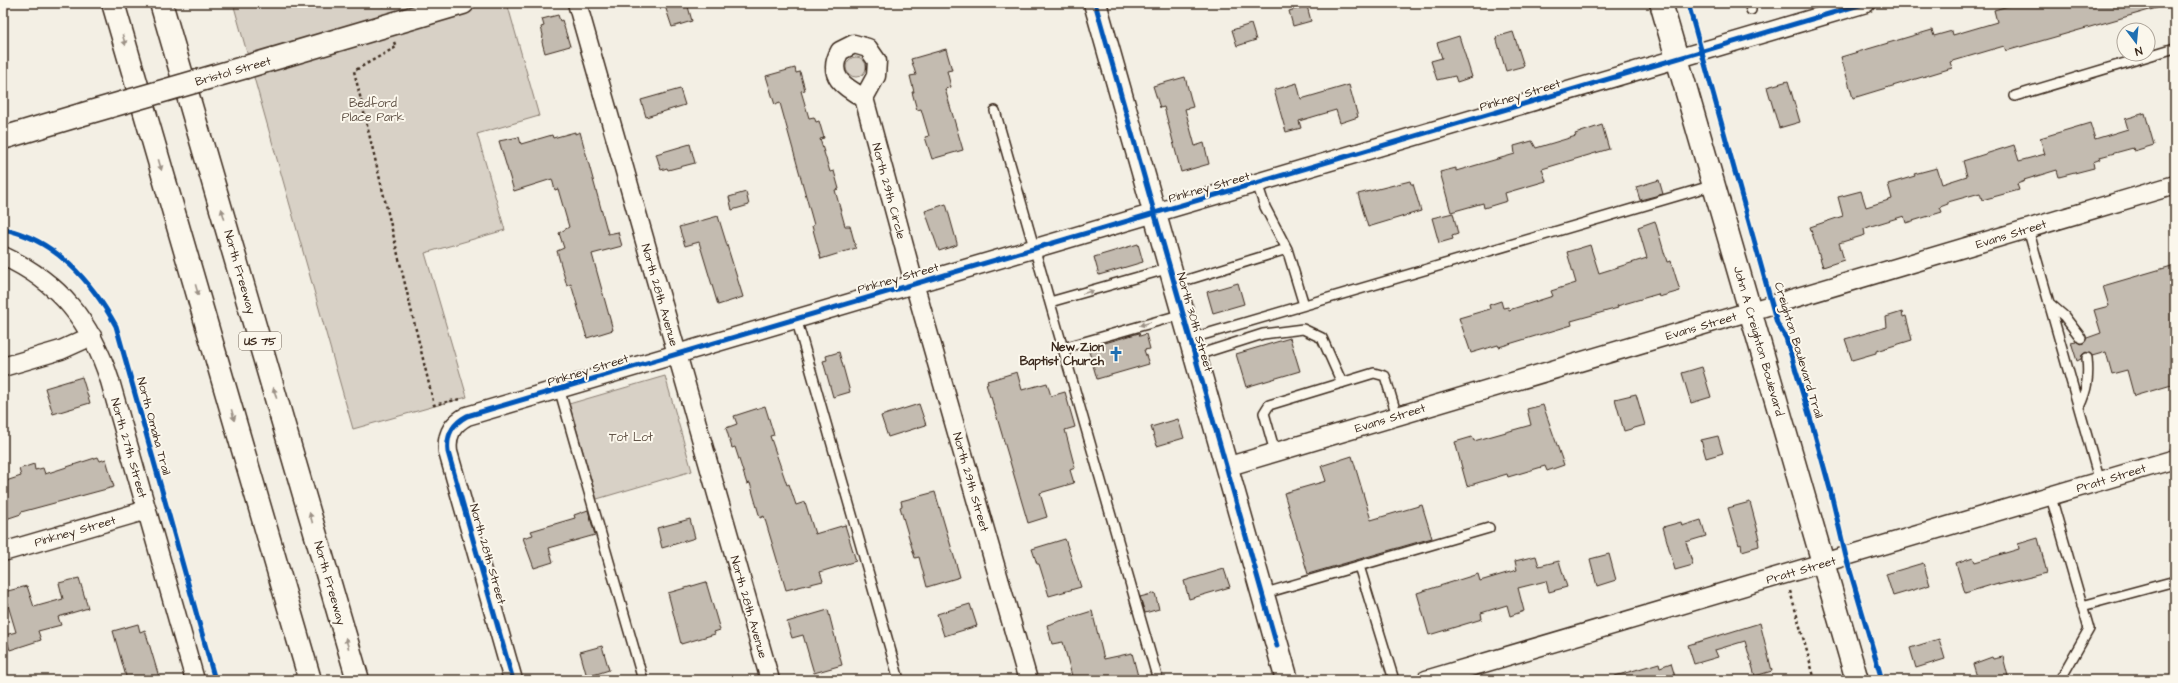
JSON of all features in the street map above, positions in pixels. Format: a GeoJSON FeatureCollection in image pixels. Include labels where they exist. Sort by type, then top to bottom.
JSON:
{"type":"FeatureCollection","features":[{"type":"Feature","properties":{"kind":"main road"},"geometry":{"type":"LineString","coordinates":[[113,3],[310,680]]}},
{"type":"Feature","properties":{"kind":"main road","name":"North Freeway"},"geometry":{"type":"LineString","coordinates":[[161,3],[358,680]]}},
{"type":"Feature","properties":{"kind":"main road","name":"Bristol Street"},"geometry":{"type":"LineString","coordinates":[[3,138],[463,3]]}},
{"type":"Feature","properties":{"kind":"main road","name":"North 30th Street"},"geometry":{"type":"LineString","coordinates":[[1095,3],[1287,680]]}},
{"type":"Feature","properties":{"kind":"main road","name":"John A Creighton Boulevard"},"geometry":{"type":"LineString","coordinates":[[1661,3],[1856,680]]}},
{"type":"Feature","properties":{"kind":"street","name":"North 28th Avenue"},"geometry":{"type":"LineString","coordinates":[[578,3],[770,680]]}},
{"type":"Feature","properties":{"kind":"street","name":"Pinkney Street"},"geometry":{"type":"LineString","coordinates":[[450,432],[455,424],[467,416],[1866,3]]}},
{"type":"Feature","properties":{"kind":"street","name":"North 29th Circle"},"geometry":{"type":"LineString","coordinates":[[864,98],[914,283]]}},
{"type":"Feature","properties":{"kind":"street","name":"Evans Street"},"geometry":{"type":"LineString","coordinates":[[1226,467],[2175,185]]}},
{"type":"Feature","properties":{"kind":"street","name":"North 27th Street"},"geometry":{"type":"LineString","coordinates":[[3,256],[32,270],[51,285],[76,312],[92,336],[108,377],[195,680]]}},
{"type":"Feature","properties":{"kind":"street","name":"North 29th Street"},"geometry":{"type":"LineString","coordinates":[[914,283],[1028,680]]}},
{"type":"Feature","properties":{"kind":"street"},"geometry":{"type":"LineString","coordinates":[[3,367],[65,348],[92,336]]}},
{"type":"Feature","properties":{"kind":"street","name":"North 28th Street"},"geometry":{"type":"LineString","coordinates":[[450,432],[447,443],[448,452],[513,680]]}},
{"type":"Feature","properties":{"kind":"street","name":"Pratt Street"},"geometry":{"type":"LineString","coordinates":[[1426,680],[2051,497],[2175,459]]}},
{"type":"Feature","properties":{"kind":"street","name":"Pinkney Street"},"geometry":{"type":"LineString","coordinates":[[3,552],[147,510]]}},
{"type":"Feature","properties":{"kind":"lane"},"geometry":{"type":"LineString","coordinates":[[2015,96],[2175,48]]}},
{"type":"Feature","properties":{"kind":"lane"},"geometry":{"type":"LineString","coordinates":[[995,111],[1158,680]]}},
{"type":"Feature","properties":{"kind":"lane"},"geometry":{"type":"LineString","coordinates":[[1257,183],[1265,207],[1287,249],[1304,305]]}},
{"type":"Feature","properties":{"kind":"lane"},"geometry":{"type":"LineString","coordinates":[[1192,347],[1304,305],[1714,185]]}},
{"type":"Feature","properties":{"kind":"lane"},"geometry":{"type":"LineString","coordinates":[[2028,229],[2100,482]]}},
{"type":"Feature","properties":{"kind":"lane"},"geometry":{"type":"LineString","coordinates":[[1050,302],[1172,276],[1287,249]]}},
{"type":"Feature","properties":{"kind":"lane"},"geometry":{"type":"LineString","coordinates":[[2049,303],[2064,316],[2081,338]]}},
{"type":"Feature","properties":{"kind":"lane"},"geometry":{"type":"LineString","coordinates":[[1063,348],[1182,314]]}},
{"type":"Feature","properties":{"kind":"lane"},"geometry":{"type":"LineString","coordinates":[[796,318],[899,680]]}},
{"type":"Feature","properties":{"kind":"lane"},"geometry":{"type":"LineString","coordinates":[[1192,347],[1263,334],[1303,329],[1322,338],[1342,383]]}},
{"type":"Feature","properties":{"kind":"lane"},"geometry":{"type":"LineString","coordinates":[[2079,407],[2086,392],[2089,374],[2087,358]]}},
{"type":"Feature","properties":{"kind":"lane"},"geometry":{"type":"LineString","coordinates":[[1275,452],[1264,413],[1269,405],[1374,373],[1385,376],[1397,416]]}},
{"type":"Feature","properties":{"kind":"lane"},"geometry":{"type":"LineString","coordinates":[[560,388],[643,680]]}},
{"type":"Feature","properties":{"kind":"lane"},"geometry":{"type":"LineString","coordinates":[[2051,497],[2089,629],[2060,680]]}},
{"type":"Feature","properties":{"kind":"lane"},"geometry":{"type":"LineString","coordinates":[[1262,594],[1489,528]]}},
{"type":"Feature","properties":{"kind":"lane"},"geometry":{"type":"LineString","coordinates":[[1359,566],[1394,680]]}},
{"type":"Feature","properties":{"kind":"lane"},"geometry":{"type":"LineString","coordinates":[[2082,606],[2175,581]]}},
{"type":"Feature","properties":{"kind":"path"},"geometry":{"type":"LineString","coordinates":[[360,3],[382,4],[384,9]]}},
{"type":"Feature","properties":{"kind":"path"},"geometry":{"type":"LineString","coordinates":[[394,41],[396,46],[354,71],[434,404],[460,399]]}},
{"type":"Feature","properties":{"kind":"path"},"geometry":{"type":"LineString","coordinates":[[1785,575],[1815,680]]}},
{"type":"Feature","properties":{"kind":"green space","name":"Bedford Place Park"},"geometry":{"type":"Polygon","coordinates":[[[233,3],[507,3],[539,116],[477,134],[505,230],[425,253],[467,397],[353,429],[233,3]]]}},
{"type":"Feature","properties":{"kind":"green space"},"geometry":{"type":"Polygon","coordinates":[[[856,57],[863,60],[866,67],[863,74],[856,77],[849,74],[846,67],[849,60],[856,57]]]}},
{"type":"Feature","properties":{"kind":"green space","name":"Tot Lot"},"geometry":{"type":"Polygon","coordinates":[[[665,376],[692,471],[597,499],[569,404],[665,376]]]}},
{"type":"Feature","properties":{"kind":"building"},"geometry":{"type":"Polygon","coordinates":[[[666,3],[687,3],[692,21],[672,27],[665,6],[666,3]]]}},
{"type":"Feature","properties":{"kind":"building"},"geometry":{"type":"Polygon","coordinates":[[[2019,3],[2160,3],[2160,7],[2006,51],[2004,46],[1950,62],[1952,68],[1853,98],[1841,57],[1932,30],[1934,36],[1952,31],[1953,35],[1997,22],[1994,10],[2019,3]]]}},
{"type":"Feature","properties":{"kind":"building"},"geometry":{"type":"Polygon","coordinates":[[[1307,6],[1311,21],[1293,26],[1289,11],[1307,6]]]}},
{"type":"Feature","properties":{"kind":"building"},"geometry":{"type":"Polygon","coordinates":[[[558,15],[560,21],[562,20],[570,46],[545,53],[542,42],[543,35],[541,27],[544,26],[542,19],[558,15]]]}},
{"type":"Feature","properties":{"kind":"building"},"geometry":{"type":"Polygon","coordinates":[[[1251,24],[1256,40],[1237,46],[1232,30],[1251,24]]]}},
{"type":"Feature","properties":{"kind":"building"},"geometry":{"type":"Polygon","coordinates":[[[1513,32],[1524,66],[1506,71],[1496,37],[1513,32]]]}},
{"type":"Feature","properties":{"kind":"building"},"geometry":{"type":"Polygon","coordinates":[[[1459,36],[1472,77],[1457,82],[1455,76],[1437,80],[1431,61],[1442,58],[1437,43],[1459,36]]]}},
{"type":"Feature","properties":{"kind":"building"},"geometry":{"type":"Polygon","coordinates":[[[946,49],[952,70],[947,71],[951,87],[945,89],[963,150],[932,159],[925,137],[929,136],[921,109],[917,110],[912,92],[914,92],[910,76],[916,75],[911,59],[946,49]]]}},
{"type":"Feature","properties":{"kind":"building"},"geometry":{"type":"Polygon","coordinates":[[[795,68],[796,73],[800,72],[805,90],[801,91],[809,118],[814,117],[816,122],[819,121],[824,138],[820,139],[830,172],[834,171],[839,189],[835,190],[845,226],[850,226],[856,248],[821,259],[812,226],[814,225],[780,103],[775,105],[766,76],[795,68]]]}},
{"type":"Feature","properties":{"kind":"building"},"geometry":{"type":"Polygon","coordinates":[[[1185,77],[1193,107],[1185,109],[1195,146],[1204,143],[1209,164],[1181,172],[1164,107],[1160,108],[1153,86],[1185,77]]]}},
{"type":"Feature","properties":{"kind":"building"},"geometry":{"type":"Polygon","coordinates":[[[1788,81],[1800,122],[1779,128],[1767,87],[1788,81]]]}},
{"type":"Feature","properties":{"kind":"building"},"geometry":{"type":"Polygon","coordinates":[[[1297,83],[1301,99],[1349,85],[1358,117],[1340,123],[1336,110],[1299,121],[1301,128],[1286,132],[1274,90],[1297,83]]]}},
{"type":"Feature","properties":{"kind":"building"},"geometry":{"type":"Polygon","coordinates":[[[680,89],[685,105],[646,117],[641,100],[680,89]]]}},
{"type":"Feature","properties":{"kind":"building"},"geometry":{"type":"Polygon","coordinates":[[[2145,113],[2154,145],[2134,151],[2133,148],[2100,157],[2101,159],[2093,162],[2094,168],[2059,177],[2057,170],[2024,180],[2025,181],[2017,184],[2019,190],[1982,200],[1980,193],[1948,202],[1948,204],[1940,207],[1942,212],[1906,223],[1904,216],[1871,226],[1864,229],[1865,235],[1839,243],[1844,260],[1823,267],[1810,227],[1843,216],[1838,197],[1861,191],[1866,207],[1892,199],[1888,184],[1915,176],[1914,174],[1937,168],[1942,184],[1967,176],[1963,161],[2014,145],[2019,161],[2045,154],[2040,138],[2090,123],[2095,139],[2128,129],[2125,119],[2145,113]]]}},
{"type":"Feature","properties":{"kind":"building"},"geometry":{"type":"Polygon","coordinates":[[[1602,125],[1609,149],[1542,169],[1546,181],[1505,193],[1507,201],[1484,208],[1483,203],[1451,212],[1440,172],[1456,168],[1456,171],[1515,154],[1514,146],[1532,141],[1536,148],[1576,136],[1575,134],[1602,125]]]}},
{"type":"Feature","properties":{"kind":"building"},"geometry":{"type":"Polygon","coordinates":[[[575,132],[575,134],[580,132],[608,234],[618,232],[622,246],[592,254],[613,330],[587,338],[571,284],[567,286],[557,251],[564,248],[559,233],[569,227],[558,189],[555,190],[552,179],[514,191],[499,141],[519,137],[521,144],[552,135],[553,138],[575,132]]]}},
{"type":"Feature","properties":{"kind":"building"},"geometry":{"type":"Polygon","coordinates":[[[690,144],[695,163],[668,170],[667,168],[661,170],[656,154],[690,144]]]}},
{"type":"Feature","properties":{"kind":"building"},"geometry":{"type":"Polygon","coordinates":[[[1659,180],[1663,194],[1640,200],[1636,187],[1659,180]]]}},
{"type":"Feature","properties":{"kind":"building"},"geometry":{"type":"Polygon","coordinates":[[[1410,181],[1411,184],[1413,184],[1421,211],[1368,227],[1358,194],[1410,181]]]}},
{"type":"Feature","properties":{"kind":"building"},"geometry":{"type":"Polygon","coordinates":[[[746,192],[749,205],[732,210],[729,197],[746,192]]]}},
{"type":"Feature","properties":{"kind":"building"},"geometry":{"type":"Polygon","coordinates":[[[946,204],[957,245],[939,251],[925,211],[946,204]]]}},
{"type":"Feature","properties":{"kind":"building"},"geometry":{"type":"Polygon","coordinates":[[[1453,213],[1458,234],[1452,236],[1453,239],[1439,243],[1432,218],[1453,213]]]}},
{"type":"Feature","properties":{"kind":"building"},"geometry":{"type":"Polygon","coordinates":[[[718,216],[743,297],[718,305],[699,242],[685,246],[679,227],[718,216]]]}},
{"type":"Feature","properties":{"kind":"building"},"geometry":{"type":"Polygon","coordinates":[[[1655,221],[1667,262],[1671,261],[1680,291],[1659,297],[1658,294],[1617,306],[1618,308],[1571,321],[1572,325],[1499,347],[1498,345],[1471,353],[1459,318],[1490,309],[1489,305],[1501,301],[1503,308],[1508,307],[1509,310],[1553,296],[1551,291],[1576,283],[1567,252],[1590,245],[1599,273],[1647,258],[1638,227],[1655,221]]]}},
{"type":"Feature","properties":{"kind":"building"},"geometry":{"type":"Polygon","coordinates":[[[1138,244],[1143,262],[1099,275],[1094,257],[1138,244]]]}},
{"type":"Feature","properties":{"kind":"building"},"geometry":{"type":"Polygon","coordinates":[[[2175,265],[2175,384],[2134,396],[2127,370],[2112,374],[2106,352],[2092,356],[2086,352],[2082,355],[2081,359],[2077,361],[2071,342],[2076,341],[2082,344],[2087,338],[2101,333],[2094,310],[2109,306],[2103,286],[2175,265]]]}},
{"type":"Feature","properties":{"kind":"building"},"geometry":{"type":"Polygon","coordinates":[[[1238,283],[1244,304],[1213,313],[1207,292],[1238,283]]]}},
{"type":"Feature","properties":{"kind":"building"},"geometry":{"type":"Polygon","coordinates":[[[1902,312],[1903,317],[1906,316],[1912,340],[1852,360],[1845,339],[1887,327],[1886,317],[1902,312]]]}},
{"type":"Feature","properties":{"kind":"building"},"geometry":{"type":"Polygon","coordinates":[[[1139,333],[1140,336],[1146,334],[1150,349],[1144,350],[1149,364],[1097,379],[1088,348],[1139,333]]]}},
{"type":"Feature","properties":{"kind":"building"},"geometry":{"type":"Polygon","coordinates":[[[1290,338],[1300,371],[1246,387],[1236,354],[1290,338]]]}},
{"type":"Feature","properties":{"kind":"building"},"geometry":{"type":"Polygon","coordinates":[[[839,352],[850,392],[833,397],[823,361],[827,360],[826,356],[839,352]]]}},
{"type":"Feature","properties":{"kind":"building"},"geometry":{"type":"Polygon","coordinates":[[[1702,367],[1711,397],[1691,403],[1682,373],[1702,367]]]}},
{"type":"Feature","properties":{"kind":"building"},"geometry":{"type":"Polygon","coordinates":[[[1017,372],[1022,390],[1047,383],[1051,396],[1065,392],[1075,427],[1065,430],[1075,468],[1070,470],[1074,483],[1040,493],[1047,517],[1028,523],[986,384],[988,384],[987,381],[1017,372]]]}},
{"type":"Feature","properties":{"kind":"building"},"geometry":{"type":"Polygon","coordinates":[[[82,377],[90,403],[53,414],[45,388],[82,377]]]}},
{"type":"Feature","properties":{"kind":"building"},"geometry":{"type":"Polygon","coordinates":[[[1636,394],[1645,425],[1624,431],[1615,399],[1636,394]]]}},
{"type":"Feature","properties":{"kind":"building"},"geometry":{"type":"Polygon","coordinates":[[[919,404],[926,425],[888,437],[881,416],[919,404]]]}},
{"type":"Feature","properties":{"kind":"building"},"geometry":{"type":"Polygon","coordinates":[[[1543,405],[1564,465],[1547,471],[1545,466],[1508,477],[1507,474],[1467,486],[1455,442],[1472,437],[1474,441],[1531,425],[1527,409],[1543,405]]]}},
{"type":"Feature","properties":{"kind":"building"},"geometry":{"type":"Polygon","coordinates":[[[765,406],[774,435],[770,436],[787,485],[789,484],[796,505],[805,502],[815,534],[845,525],[856,561],[820,572],[823,581],[786,590],[764,516],[760,518],[750,483],[747,484],[735,447],[732,448],[726,428],[737,424],[734,416],[765,406]]]}},
{"type":"Feature","properties":{"kind":"building"},"geometry":{"type":"Polygon","coordinates":[[[1178,419],[1184,438],[1157,446],[1151,427],[1178,419]]]}},
{"type":"Feature","properties":{"kind":"building"},"geometry":{"type":"Polygon","coordinates":[[[1718,436],[1723,453],[1706,458],[1701,440],[1718,436]]]}},
{"type":"Feature","properties":{"kind":"building"},"geometry":{"type":"Polygon","coordinates":[[[1352,456],[1371,520],[1422,505],[1432,538],[1308,574],[1284,493],[1326,481],[1321,466],[1352,456]]]}},
{"type":"Feature","properties":{"kind":"building"},"geometry":{"type":"Polygon","coordinates":[[[98,457],[100,461],[106,459],[114,487],[21,512],[21,514],[3,520],[3,482],[21,476],[19,469],[34,464],[35,470],[43,468],[45,474],[98,457]]]}},
{"type":"Feature","properties":{"kind":"building"},"geometry":{"type":"Polygon","coordinates":[[[935,492],[960,577],[927,587],[919,557],[915,558],[900,507],[902,506],[901,501],[935,492]]]}},
{"type":"Feature","properties":{"kind":"building"},"geometry":{"type":"Polygon","coordinates":[[[1750,502],[1760,539],[1758,539],[1759,546],[1742,551],[1741,544],[1739,545],[1728,508],[1750,502]]]}},
{"type":"Feature","properties":{"kind":"building"},"geometry":{"type":"Polygon","coordinates":[[[588,510],[595,535],[549,548],[553,562],[534,568],[523,538],[533,535],[531,531],[575,518],[574,515],[588,510]]]}},
{"type":"Feature","properties":{"kind":"building"},"geometry":{"type":"Polygon","coordinates":[[[690,519],[695,538],[662,548],[657,528],[690,519]]]}},
{"type":"Feature","properties":{"kind":"building"},"geometry":{"type":"Polygon","coordinates":[[[1701,520],[1706,536],[1686,542],[1693,565],[1675,570],[1663,527],[1681,522],[1682,526],[1701,520]]]}},
{"type":"Feature","properties":{"kind":"building"},"geometry":{"type":"Polygon","coordinates":[[[2038,538],[2047,573],[1998,585],[1998,583],[1965,593],[1956,563],[1973,557],[1975,562],[2019,549],[2018,544],[2038,538]]]}},
{"type":"Feature","properties":{"kind":"building"},"geometry":{"type":"Polygon","coordinates":[[[1065,539],[1081,587],[1049,596],[1039,564],[1037,564],[1032,549],[1065,539]]]}},
{"type":"Feature","properties":{"kind":"building"},"geometry":{"type":"Polygon","coordinates":[[[1609,554],[1616,580],[1597,586],[1590,559],[1609,554]]]}},
{"type":"Feature","properties":{"kind":"building"},"geometry":{"type":"Polygon","coordinates":[[[1536,556],[1539,566],[1559,561],[1567,587],[1549,592],[1546,581],[1518,588],[1524,611],[1510,616],[1507,605],[1481,613],[1482,619],[1429,635],[1417,593],[1478,574],[1480,581],[1517,570],[1515,561],[1536,556]]]}},
{"type":"Feature","properties":{"kind":"building"},"geometry":{"type":"Polygon","coordinates":[[[1923,563],[1930,585],[1893,596],[1886,574],[1923,563]]]}},
{"type":"Feature","properties":{"kind":"building"},"geometry":{"type":"Polygon","coordinates":[[[1224,569],[1230,587],[1189,599],[1184,581],[1224,569]]]}},
{"type":"Feature","properties":{"kind":"building"},"geometry":{"type":"Polygon","coordinates":[[[79,578],[88,608],[58,617],[61,625],[38,631],[41,640],[10,650],[5,635],[16,632],[4,592],[27,586],[34,607],[63,599],[59,583],[79,578]]]}},
{"type":"Feature","properties":{"kind":"building"},"geometry":{"type":"Polygon","coordinates":[[[706,582],[720,630],[714,632],[715,634],[681,644],[668,593],[706,582]]]}},
{"type":"Feature","properties":{"kind":"building"},"geometry":{"type":"Polygon","coordinates":[[[1155,593],[1159,609],[1145,613],[1140,597],[1155,593]]]}},
{"type":"Feature","properties":{"kind":"building"},"geometry":{"type":"Polygon","coordinates":[[[970,604],[977,626],[944,636],[937,614],[970,604]]]}},
{"type":"Feature","properties":{"kind":"building"},"geometry":{"type":"Polygon","coordinates":[[[828,610],[842,665],[814,673],[803,635],[792,638],[787,622],[828,610]]]}},
{"type":"Feature","properties":{"kind":"building"},"geometry":{"type":"Polygon","coordinates":[[[1092,611],[1104,659],[1132,653],[1139,680],[1073,680],[1063,642],[1052,644],[1047,625],[1092,611]]]}},
{"type":"Feature","properties":{"kind":"building"},"geometry":{"type":"Polygon","coordinates":[[[1760,623],[1772,671],[1755,676],[1745,641],[1715,650],[1718,657],[1694,664],[1688,645],[1760,623]]]}},
{"type":"Feature","properties":{"kind":"building"},"geometry":{"type":"Polygon","coordinates":[[[138,624],[140,632],[145,630],[159,677],[150,680],[127,680],[113,631],[138,624]]]}},
{"type":"Feature","properties":{"kind":"building"},"geometry":{"type":"Polygon","coordinates":[[[1939,639],[1945,659],[1916,668],[1910,648],[1939,639]]]}},
{"type":"Feature","properties":{"kind":"building"},"geometry":{"type":"Polygon","coordinates":[[[602,646],[609,670],[587,677],[580,652],[602,646]]]}},
{"type":"Feature","properties":{"kind":"building"},"geometry":{"type":"Polygon","coordinates":[[[1992,657],[1993,659],[2003,657],[2009,680],[1978,680],[1973,664],[1992,657]]]}},
{"type":"Feature","properties":{"kind":"building"},"geometry":{"type":"Polygon","coordinates":[[[1659,663],[1660,667],[1671,663],[1676,680],[1616,680],[1615,676],[1659,663]]]}},
{"type":"Feature","properties":{"kind":"cycle path"},"geometry":{"type":"LineString","coordinates":[[1095,3],[1277,646]]}},
{"type":"Feature","properties":{"kind":"cycle path","name":"Creighton Boulevard Trail"},"geometry":{"type":"LineString","coordinates":[[1688,3],[1777,323],[1786,338],[1814,431],[1830,489],[1846,557],[1882,680]]}},
{"type":"Feature","properties":{"kind":"cycle path"},"geometry":{"type":"LineString","coordinates":[[513,680],[448,452],[448,440],[451,431],[457,423],[467,416],[1866,3]]}},
{"type":"Feature","properties":{"kind":"cycle path","name":"North Omaha Trail"},"geometry":{"type":"LineString","coordinates":[[3,229],[22,234],[55,252],[70,265],[96,294],[116,326],[215,680]]}},
{"type":"Feature","properties":{"kind":"place","name":"New Zion Baptist Church"},"geometry":{"type":"Point","coordinates":[1116,354]}}]}
